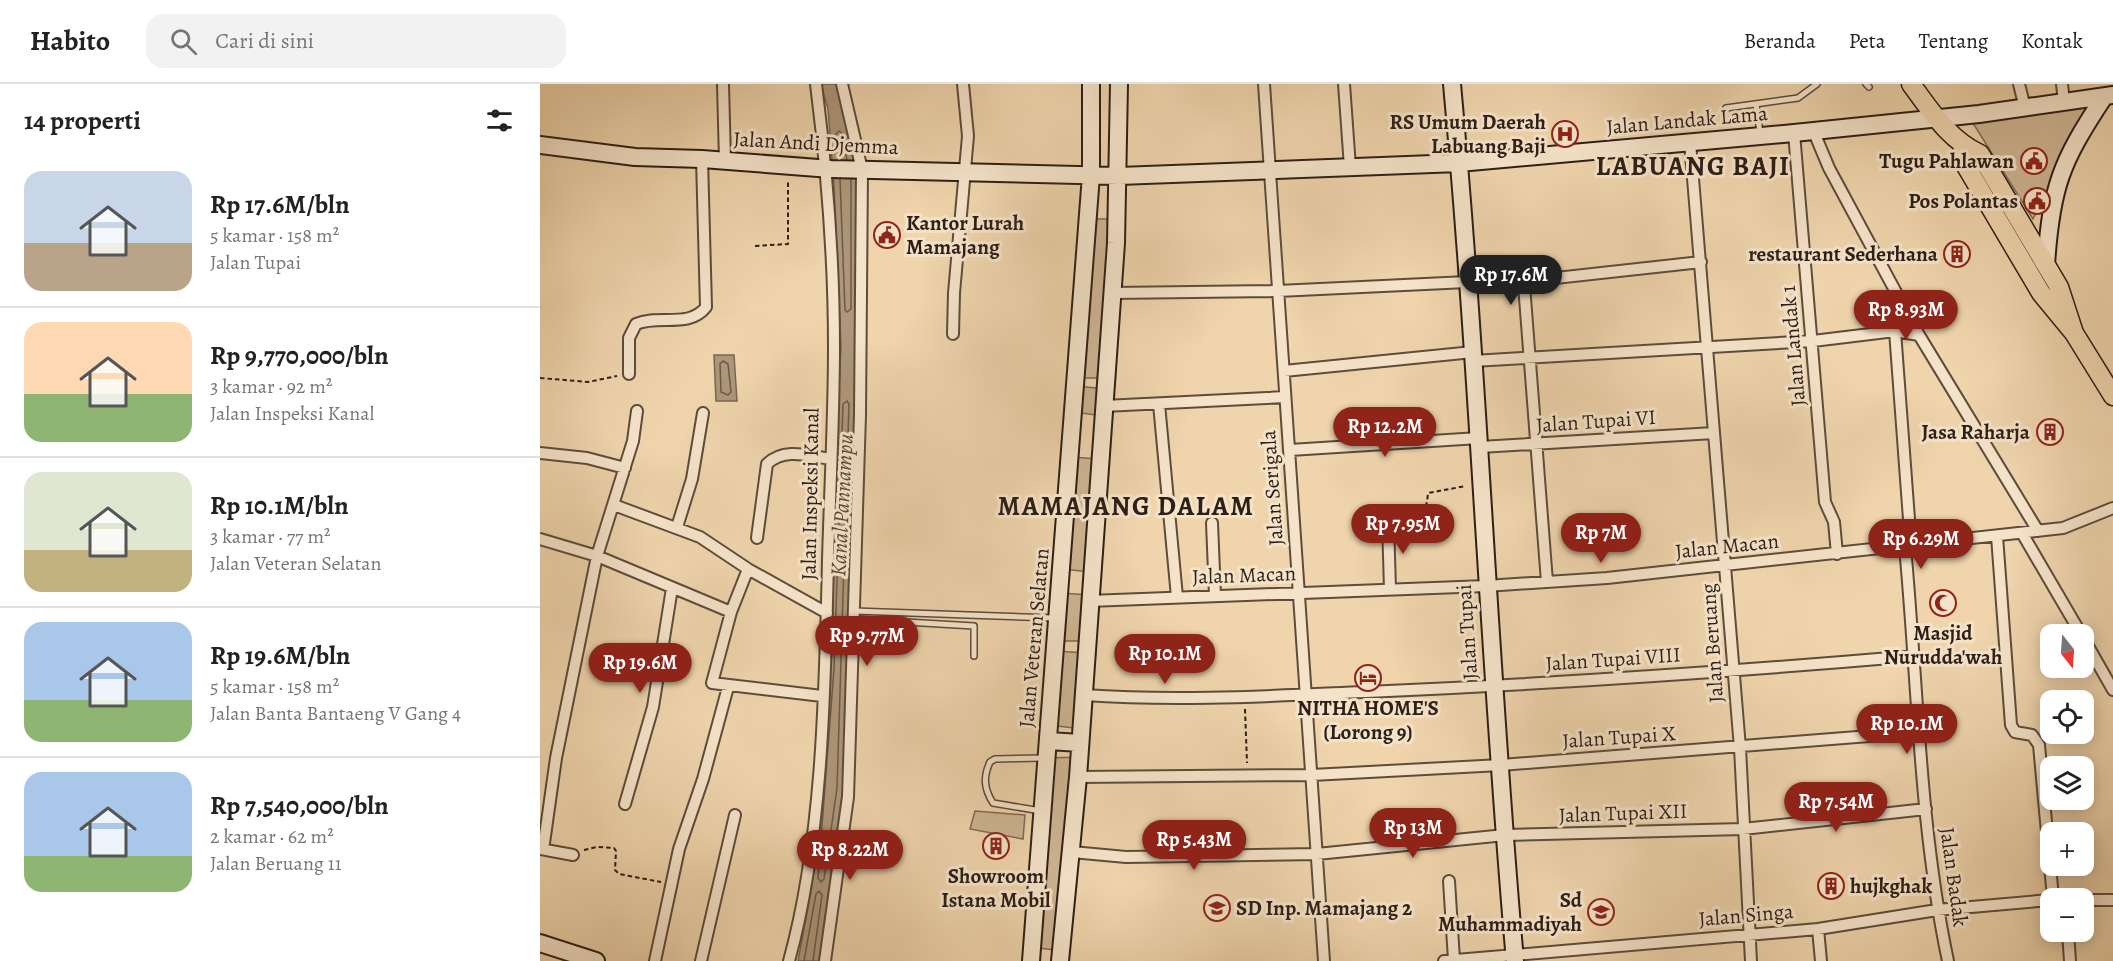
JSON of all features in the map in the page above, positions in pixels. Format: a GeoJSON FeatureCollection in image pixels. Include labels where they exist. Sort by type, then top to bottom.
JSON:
{"type":"FeatureCollection","features":[{"type":"Feature","properties":{"kind":"main road","name":"Jalan Veteran Selatan"},"geometry":{"type":"LineString","coordinates":[[1031,961],[1072,449],[1091,175],[1091,84]]}},
{"type":"Feature","properties":{"kind":"main road"},"geometry":{"type":"LineString","coordinates":[[1060,961],[1078,777],[1112,293],[1119,176],[1119,84]]}},
{"type":"Feature","properties":{"kind":"main road","name":"Jalan Tupai"},"geometry":{"type":"LineString","coordinates":[[1452,84],[1480,443],[1486,586],[1515,957]]}},
{"type":"Feature","properties":{"kind":"main road"},"geometry":{"type":"LineString","coordinates":[[1911,84],[1935,117],[1963,146],[1980,154],[2059,287],[2074,333]]}},
{"type":"Feature","properties":{"kind":"main road"},"geometry":{"type":"LineString","coordinates":[[2046,265],[2053,197],[2062,169],[2072,147],[2111,93]]}},
{"type":"Feature","properties":{"kind":"main road","name":"Jalan Landak Lama"},"geometry":{"type":"LineString","coordinates":[[1119,176],[1268,168],[1459,163],[1794,133],[2025,108],[2111,93]]}},
{"type":"Feature","properties":{"kind":"main road","name":"Jalan Andi Djemma"},"geometry":{"type":"LineString","coordinates":[[540,145],[635,157],[725,160],[828,169],[1091,175]]}},
{"type":"Feature","properties":{"kind":"main road"},"geometry":{"type":"LineString","coordinates":[[1963,146],[1963,160],[2011,242],[2047,301],[2074,333],[2113,396]]}},
{"type":"Feature","properties":{"kind":"main road"},"geometry":{"type":"LineString","coordinates":[[1091,175],[1119,176]]}},
{"type":"Feature","properties":{"kind":"main road"},"geometry":{"type":"LineString","coordinates":[[1072,449],[1100,453]]}},
{"type":"Feature","properties":{"kind":"main road"},"geometry":{"type":"LineString","coordinates":[[1048,750],[1080,743]]}},
{"type":"Feature","properties":{"kind":"main road"},"geometry":{"type":"LineString","coordinates":[[540,943],[596,961]]}},
{"type":"Feature","properties":{"kind":"street"},"geometry":{"type":"LineString","coordinates":[[723,84],[725,160]]}},
{"type":"Feature","properties":{"kind":"street","name":"Jalan Inspeksi Kanal"},"geometry":{"type":"LineString","coordinates":[[789,961],[808,883],[827,613],[834,349],[828,169],[816,84]]}},
{"type":"Feature","properties":{"kind":"street"},"geometry":{"type":"LineString","coordinates":[[825,961],[848,797],[860,415],[859,170],[842,84]]}},
{"type":"Feature","properties":{"kind":"street"},"geometry":{"type":"LineString","coordinates":[[953,334],[968,136],[963,84]]}},
{"type":"Feature","properties":{"kind":"street","name":"Jalan Serigala"},"geometry":{"type":"LineString","coordinates":[[1264,84],[1324,961]]}},
{"type":"Feature","properties":{"kind":"street"},"geometry":{"type":"LineString","coordinates":[[1344,84],[1350,167]]}},
{"type":"Feature","properties":{"kind":"street"},"geometry":{"type":"LineString","coordinates":[[2019,84],[2025,108]]}},
{"type":"Feature","properties":{"kind":"street"},"geometry":{"type":"LineString","coordinates":[[2062,84],[2064,102]]}},
{"type":"Feature","properties":{"kind":"street"},"geometry":{"type":"LineString","coordinates":[[1814,130],[1829,168],[1919,335],[2038,531]]}},
{"type":"Feature","properties":{"kind":"street","name":"Jalan Landak 1"},"geometry":{"type":"LineString","coordinates":[[1794,133],[1825,502],[1834,522],[1836,554]]}},
{"type":"Feature","properties":{"kind":"street","name":"Jalan Beruang"},"geometry":{"type":"LineString","coordinates":[[1690,142],[1740,748],[1751,961]]}},
{"type":"Feature","properties":{"kind":"street"},"geometry":{"type":"LineString","coordinates":[[629,374],[628,338],[636,324],[654,319],[689,319],[706,307],[702,159]]}},
{"type":"Feature","properties":{"kind":"street"},"geometry":{"type":"LineString","coordinates":[[1112,293],[1278,291],[1467,282],[1520,282],[1701,262]]}},
{"type":"Feature","properties":{"kind":"street"},"geometry":{"type":"LineString","coordinates":[[1520,282],[1524,285],[1531,357],[1547,582]]}},
{"type":"Feature","properties":{"kind":"street"},"geometry":{"type":"LineString","coordinates":[[1284,371],[1473,356],[1531,357],[1813,341],[1895,330],[1919,335]]}},
{"type":"Feature","properties":{"kind":"street","name":"Jalan Badak"},"geometry":{"type":"LineString","coordinates":[[1895,330],[1914,656],[1926,809],[1937,910],[1948,961]]}},
{"type":"Feature","properties":{"kind":"street"},"geometry":{"type":"LineString","coordinates":[[1104,406],[1286,397]]}},
{"type":"Feature","properties":{"kind":"street"},"geometry":{"type":"LineString","coordinates":[[1159,404],[1177,597]]}},
{"type":"Feature","properties":{"kind":"street"},"geometry":{"type":"LineString","coordinates":[[573,855],[543,847],[566,707],[597,556],[625,468],[636,425],[636,411]]}},
{"type":"Feature","properties":{"kind":"street"},"geometry":{"type":"LineString","coordinates":[[677,527],[692,479],[703,413]]}},
{"type":"Feature","properties":{"kind":"street","name":"Jalan Tupai VI"},"geometry":{"type":"LineString","coordinates":[[1290,450],[1480,443],[1538,444],[1714,433]]}},
{"type":"Feature","properties":{"kind":"street"},"geometry":{"type":"LineString","coordinates":[[540,453],[587,458],[625,468]]}},
{"type":"Feature","properties":{"kind":"street"},"geometry":{"type":"LineString","coordinates":[[757,538],[766,464],[775,457],[787,454],[831,459]]}},
{"type":"Feature","properties":{"kind":"street"},"geometry":{"type":"LineString","coordinates":[[614,505],[700,537],[748,569],[827,613]]}},
{"type":"Feature","properties":{"kind":"street","name":"Jalan Macan"},"geometry":{"type":"LineString","coordinates":[[1089,601],[1486,586],[1726,567],[2063,528],[2113,508]]}},
{"type":"Feature","properties":{"kind":"street"},"geometry":{"type":"LineString","coordinates":[[1388,522],[1390,590]]}},
{"type":"Feature","properties":{"kind":"street"},"geometry":{"type":"LineString","coordinates":[[1212,524],[1215,596]]}},
{"type":"Feature","properties":{"kind":"street"},"geometry":{"type":"LineString","coordinates":[[2022,533],[2075,624]]}},
{"type":"Feature","properties":{"kind":"street"},"geometry":{"type":"LineString","coordinates":[[1997,536],[2011,725],[2015,732],[2031,735],[2039,745],[2051,888]]}},
{"type":"Feature","properties":{"kind":"street"},"geometry":{"type":"LineString","coordinates":[[540,539],[597,556],[731,612]]}},
{"type":"Feature","properties":{"kind":"street"},"geometry":{"type":"LineString","coordinates":[[748,569],[731,612],[712,681],[714,685],[822,696]]}},
{"type":"Feature","properties":{"kind":"street"},"geometry":{"type":"LineString","coordinates":[[625,804],[653,707],[672,588]]}},
{"type":"Feature","properties":{"kind":"street","name":"Jalan Tupai VIII"},"geometry":{"type":"LineString","coordinates":[[1084,695],[1151,700],[1245,699],[1734,671],[1914,656]]}},
{"type":"Feature","properties":{"kind":"street"},"geometry":{"type":"LineString","coordinates":[[2094,657],[2113,690]]}},
{"type":"Feature","properties":{"kind":"street"},"geometry":{"type":"LineString","coordinates":[[654,961],[679,849],[703,779],[728,687]]}},
{"type":"Feature","properties":{"kind":"street","name":"Jalan Tupai X"},"geometry":{"type":"LineString","coordinates":[[1078,777],[1312,775],[1501,765],[1740,748],[1920,732]]}},
{"type":"Feature","properties":{"kind":"street","name":"Jalan Tupai XII"},"geometry":{"type":"LineString","coordinates":[[1071,852],[1126,857],[1317,854],[1505,835],[1743,829],[1926,809]]}},
{"type":"Feature","properties":{"kind":"street"},"geometry":{"type":"LineString","coordinates":[[701,961],[735,815]]}},
{"type":"Feature","properties":{"kind":"street"},"geometry":{"type":"LineString","coordinates":[[1449,881],[1449,960]]}},
{"type":"Feature","properties":{"kind":"street","name":"Jalan Singa"},"geometry":{"type":"LineString","coordinates":[[1449,960],[1515,957],[1818,929],[1937,910],[2040,900]]}},
{"type":"Feature","properties":{"kind":"street"},"geometry":{"type":"LineString","coordinates":[[2094,900],[2113,900]]}},
{"type":"Feature","properties":{"kind":"street"},"geometry":{"type":"LineString","coordinates":[[1818,929],[1821,961]]}},
{"type":"Feature","properties":{"kind":"street"},"geometry":{"type":"LineString","coordinates":[[2069,942],[2070,961]]}},
{"type":"Feature","properties":{"kind":"street"},"geometry":{"type":"LineString","coordinates":[[1060,961],[1065,961]]}},
{"type":"Feature","properties":{"kind":"lane"},"geometry":{"type":"LineString","coordinates":[[1726,108],[1798,98],[1816,84]]}},
{"type":"Feature","properties":{"kind":"lane"},"geometry":{"type":"LineString","coordinates":[[1756,105],[1761,136]]}},
{"type":"Feature","properties":{"kind":"lane"},"geometry":{"type":"LineString","coordinates":[[854,615],[1058,618]]}},
{"type":"Feature","properties":{"kind":"lane"},"geometry":{"type":"LineString","coordinates":[[854,615],[974,626],[974,656]]}},
{"type":"Feature","properties":{"kind":"lane"},"geometry":{"type":"LineString","coordinates":[[1043,812],[993,802],[986,791],[984,780],[990,762],[995,759],[1048,750]]}},
{"type":"Feature","properties":{"kind":"path"},"geometry":{"type":"LineString","coordinates":[[755,246],[788,244],[788,166]]}},
{"type":"Feature","properties":{"kind":"path"},"geometry":{"type":"LineString","coordinates":[[540,378],[588,382],[629,374]]}},
{"type":"Feature","properties":{"kind":"path"},"geometry":{"type":"LineString","coordinates":[[1388,522],[1423,513],[1427,509],[1428,493],[1481,484]]}},
{"type":"Feature","properties":{"kind":"path"},"geometry":{"type":"LineString","coordinates":[[1245,699],[1247,775]]}},
{"type":"Feature","properties":{"kind":"path"},"geometry":{"type":"LineString","coordinates":[[573,855],[592,848],[614,848],[615,870],[622,877],[671,884]]}},
{"type":"Feature","properties":{"kind":"shaded area"},"geometry":{"type":"Polygon","coordinates":[[[2088,108],[2033,219],[1966,112],[2088,108]]]}},
{"type":"Feature","properties":{"kind":"shaded area"},"geometry":{"type":"Polygon","coordinates":[[[1088,219],[1117,219],[1106,378],[1077,378],[1088,219]]]}},
{"type":"Feature","properties":{"kind":"shaded area"},"geometry":{"type":"Polygon","coordinates":[[[1076,386],[1105,389],[1103,416],[1074,412],[1076,386]]]}},
{"type":"Feature","properties":{"kind":"shaded area"},"geometry":{"type":"Polygon","coordinates":[[[1071,457],[1099,459],[1091,572],[1062,569],[1071,457]]]}},
{"type":"Feature","properties":{"kind":"shaded area"},"geometry":{"type":"Polygon","coordinates":[[[1060,593],[1090,595],[1087,641],[1056,641],[1060,593]]]}},
{"type":"Feature","properties":{"kind":"shaded area"},"geometry":{"type":"Polygon","coordinates":[[[1056,651],[1086,653],[1081,729],[1050,725],[1056,651]]]}},
{"type":"Feature","properties":{"kind":"shaded area"},"geometry":{"type":"Polygon","coordinates":[[[1079,757],[1061,951],[1032,947],[1047,758],[1079,757]]]}},
{"type":"Feature","properties":{"kind":"shaded area"},"geometry":{"type":"Polygon","coordinates":[[[975,811],[1025,815],[1023,839],[970,829],[975,811]]]}},
{"type":"Feature","properties":{"kind":"water","name":"Kanal Pannampu"},"geometry":{"type":"Polygon","coordinates":[[[821,84],[838,84],[857,178],[856,379],[843,788],[819,961],[798,961],[812,886],[818,817],[841,346],[834,185],[828,109],[821,84]]]}},
{"type":"Feature","properties":{"kind":"water"},"geometry":{"type":"Polygon","coordinates":[[[714,355],[734,355],[737,401],[716,401],[714,355]]]}},
{"type":"Feature","properties":{"kind":"place","name":"RS Umum Daerah Labuang Baji"},"geometry":{"type":"Point","coordinates":[1565,134]}},
{"type":"Feature","properties":{"kind":"place","name":"Tugu Pahlawan"},"geometry":{"type":"Point","coordinates":[2034,161]}},
{"type":"Feature","properties":{"kind":"place","name":"Pos Polantas"},"geometry":{"type":"Point","coordinates":[2037,201]}},
{"type":"Feature","properties":{"kind":"place","name":"Kantor Lurah Mamajang"},"geometry":{"type":"Point","coordinates":[887,235]}},
{"type":"Feature","properties":{"kind":"place","name":"restaurant Sederhana"},"geometry":{"type":"Point","coordinates":[1957,254]}},
{"type":"Feature","properties":{"kind":"place","name":"Jasa Raharja"},"geometry":{"type":"Point","coordinates":[2050,432]}},
{"type":"Feature","properties":{"kind":"place","name":"Masjid Nurudda'wah"},"geometry":{"type":"Point","coordinates":[1943,603]}},
{"type":"Feature","properties":{"kind":"place","name":"NITHA HOME'S (Lorong 9)"},"geometry":{"type":"Point","coordinates":[1368,678]}},
{"type":"Feature","properties":{"kind":"place","name":"Showroom Istana Mobil"},"geometry":{"type":"Point","coordinates":[996,846]}},
{"type":"Feature","properties":{"kind":"place","name":"hujkghak"},"geometry":{"type":"Point","coordinates":[1831,886]}},
{"type":"Feature","properties":{"kind":"place","name":"SD Inp. Mamajang 2"},"geometry":{"type":"Point","coordinates":[1217,908]}},
{"type":"Feature","properties":{"kind":"place","name":"Sd Muhammadiyah"},"geometry":{"type":"Point","coordinates":[1601,912]}},
{"type":"Feature","properties":{"kind":"district","name":"LABUANG BAJI"},"geometry":{"type":"Point","coordinates":[1693,166]}},
{"type":"Feature","properties":{"kind":"district","name":"MAMAJANG DALAM"},"geometry":{"type":"Point","coordinates":[1126,506]}}]}
